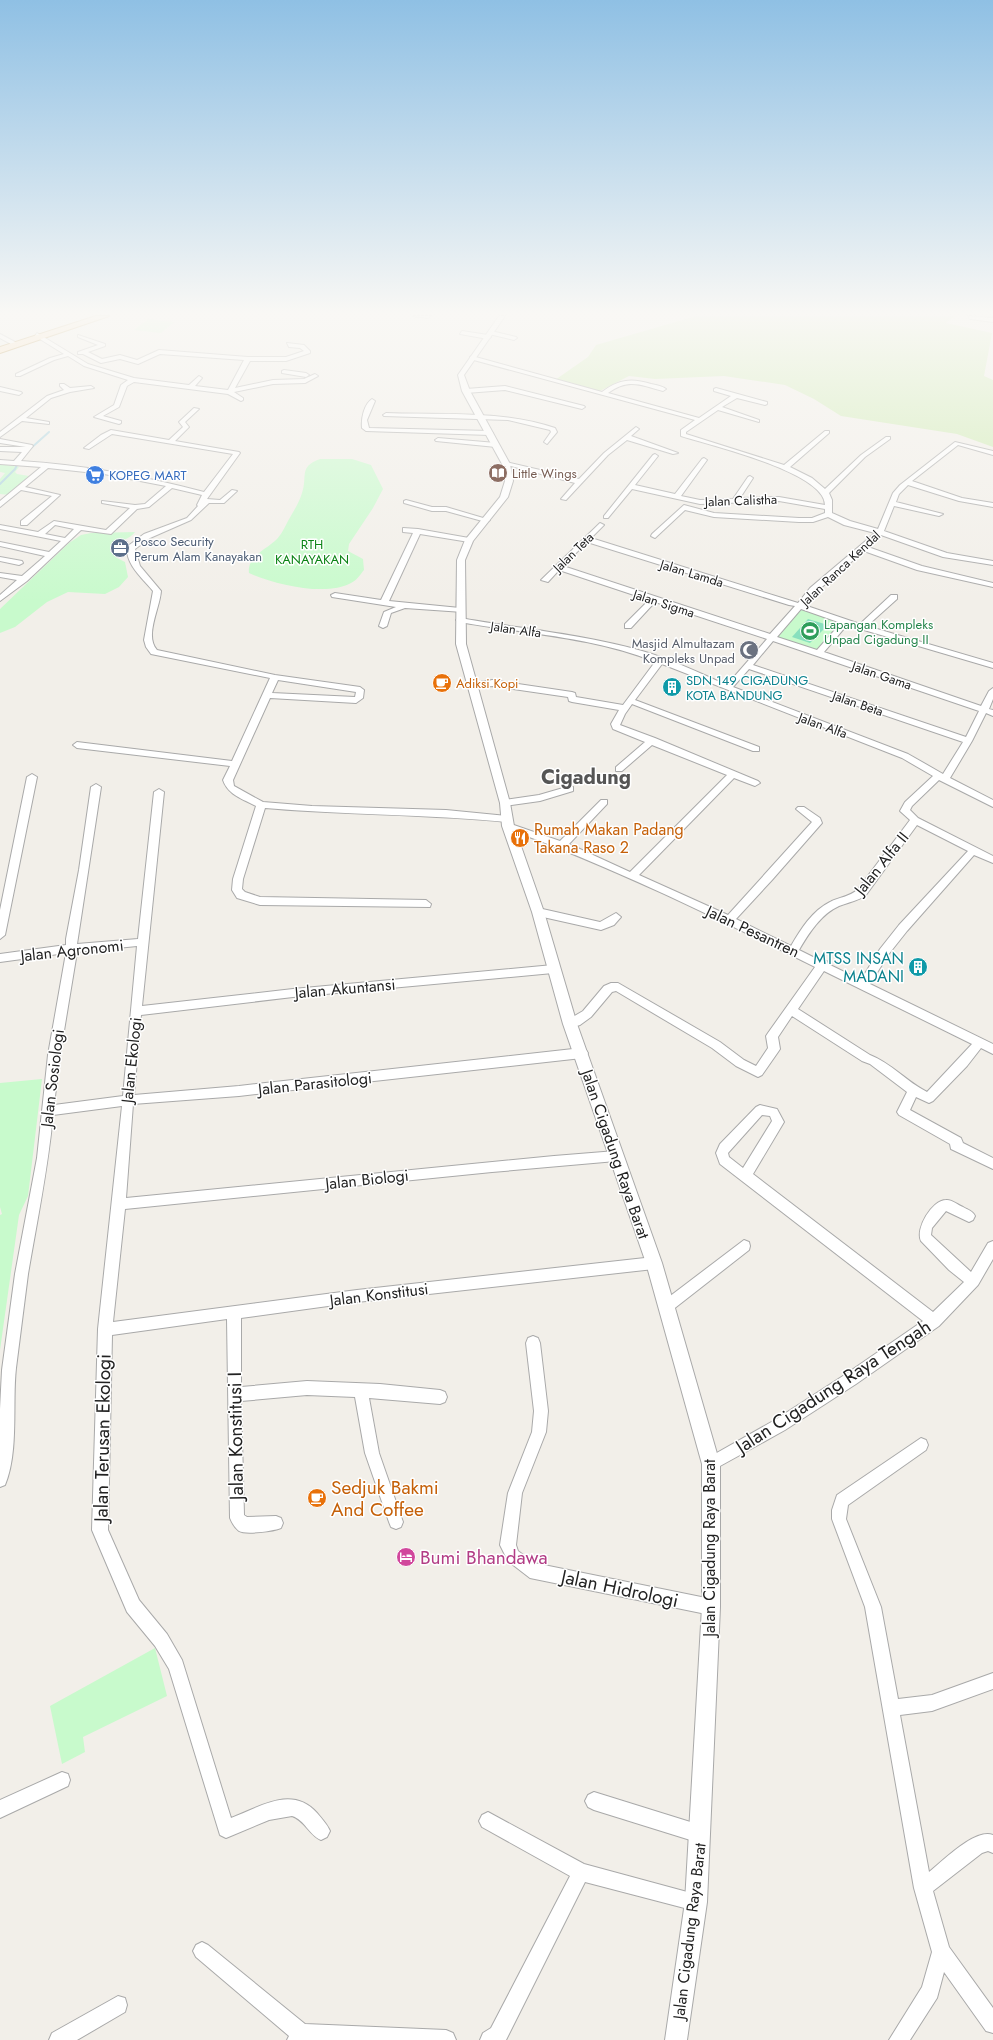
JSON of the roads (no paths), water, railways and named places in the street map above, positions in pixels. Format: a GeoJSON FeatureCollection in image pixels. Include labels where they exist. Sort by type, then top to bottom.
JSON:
{"type":"FeatureCollection","features":[{"type":"Feature","properties":{"kind":"street"},"geometry":{"type":"LineString","coordinates":[[0,435],[30,411]]}},
{"type":"Feature","properties":{"kind":"street"},"geometry":{"type":"LineString","coordinates":[[108,411],[97,417],[119,422]]}},
{"type":"Feature","properties":{"kind":"street"},"geometry":{"type":"LineString","coordinates":[[170,442],[185,428],[186,426],[182,422],[194,411]]}},
{"type":"Feature","properties":{"kind":"street"},"geometry":{"type":"LineString","coordinates":[[368,411],[364,420],[365,428],[368,430],[490,433]]}},
{"type":"Feature","properties":{"kind":"street","name":"Jalan Cigadung Raya Barat"},"geometry":{"type":"LineString","coordinates":[[478,411],[506,464],[509,481],[507,492],[469,540],[461,556],[460,615],[462,644],[505,803],[507,822],[538,912],[553,969],[570,1024],[582,1053],[616,1156],[654,1263],[711,1464],[711,1607],[696,1902],[676,2040]]}},
{"type":"Feature","properties":{"kind":"street"},"geometry":{"type":"LineString","coordinates":[[669,411],[700,420]]}},
{"type":"Feature","properties":{"kind":"street"},"geometry":{"type":"LineString","coordinates":[[655,536],[684,506],[714,515],[808,520],[828,511],[828,500],[825,493],[800,474],[785,467],[683,435],[683,431],[713,411]]}},
{"type":"Feature","properties":{"kind":"street"},"geometry":{"type":"LineString","coordinates":[[728,411],[757,421]]}},
{"type":"Feature","properties":{"kind":"street"},"geometry":{"type":"LineString","coordinates":[[386,415],[481,416],[513,419],[550,427],[554,432],[547,442]]}},
{"type":"Feature","properties":{"kind":"street"},"geometry":{"type":"LineString","coordinates":[[19,419],[47,423]]}},
{"type":"Feature","properties":{"kind":"street"},"geometry":{"type":"LineString","coordinates":[[0,426],[10,426]]}},
{"type":"Feature","properties":{"kind":"street"},"geometry":{"type":"LineString","coordinates":[[564,499],[626,437],[636,429]]}},
{"type":"Feature","properties":{"kind":"street"},"geometry":{"type":"LineString","coordinates":[[87,448],[111,432],[237,453],[206,494],[195,513]]}},
{"type":"Feature","properties":{"kind":"street"},"geometry":{"type":"LineString","coordinates":[[785,467],[827,432]]}},
{"type":"Feature","properties":{"kind":"street"},"geometry":{"type":"LineString","coordinates":[[626,437],[675,453]]}},
{"type":"Feature","properties":{"kind":"street"},"geometry":{"type":"LineString","coordinates":[[825,493],[863,456],[888,438]]}},
{"type":"Feature","properties":{"kind":"street"},"geometry":{"type":"LineString","coordinates":[[438,440],[496,445]]}},
{"type":"Feature","properties":{"kind":"street"},"geometry":{"type":"LineString","coordinates":[[0,441],[28,444],[30,446],[24,450],[0,448]]}},
{"type":"Feature","properties":{"kind":"street","name":"Jalan Ranca Kendal"},"geometry":{"type":"LineString","coordinates":[[728,688],[799,605],[821,583],[880,532],[898,490],[907,482],[957,443],[993,453]]}},
{"type":"Feature","properties":{"kind":"street"},"geometry":{"type":"LineString","coordinates":[[16,463],[25,452],[24,450]]}},
{"type":"Feature","properties":{"kind":"street"},"geometry":{"type":"LineString","coordinates":[[606,517],[655,456]]}},
{"type":"Feature","properties":{"kind":"street"},"geometry":{"type":"LineString","coordinates":[[677,497],[704,460]]}},
{"type":"Feature","properties":{"kind":"street"},"geometry":{"type":"LineString","coordinates":[[0,462],[47,465],[108,472],[206,494]]}},
{"type":"Feature","properties":{"kind":"street"},"geometry":{"type":"LineString","coordinates":[[506,464],[581,482]]}},
{"type":"Feature","properties":{"kind":"street"},"geometry":{"type":"LineString","coordinates":[[0,505],[47,465]]}},
{"type":"Feature","properties":{"kind":"street"},"geometry":{"type":"LineString","coordinates":[[735,501],[750,478]]}},
{"type":"Feature","properties":{"kind":"street"},"geometry":{"type":"LineString","coordinates":[[907,482],[962,500],[993,505]]}},
{"type":"Feature","properties":{"kind":"street"},"geometry":{"type":"LineString","coordinates":[[104,502],[135,507],[147,506],[171,485]]}},
{"type":"Feature","properties":{"kind":"street","name":"Jalan Calistha"},"geometry":{"type":"LineString","coordinates":[[630,486],[700,502],[779,499],[828,511],[847,523],[880,532],[946,555],[993,563]]}},
{"type":"Feature","properties":{"kind":"street"},"geometry":{"type":"LineString","coordinates":[[19,488],[57,495],[24,523]]}},
{"type":"Feature","properties":{"kind":"street"},"geometry":{"type":"LineString","coordinates":[[165,491],[182,494]]}},
{"type":"Feature","properties":{"kind":"street"},"geometry":{"type":"LineString","coordinates":[[234,491],[222,502],[207,501],[189,519],[147,536],[131,548],[131,553],[141,572],[157,591],[156,608],[147,635],[150,649],[154,652],[275,677],[360,690],[359,698],[356,700],[267,695]]}},
{"type":"Feature","properties":{"kind":"street"},"geometry":{"type":"LineString","coordinates":[[406,502],[430,509],[442,511],[446,509],[486,520]]}},
{"type":"Feature","properties":{"kind":"street"},"geometry":{"type":"LineString","coordinates":[[892,504],[938,514]]}},
{"type":"Feature","properties":{"kind":"street"},"geometry":{"type":"LineString","coordinates":[[39,534],[54,523],[107,532],[135,507]]}},
{"type":"Feature","properties":{"kind":"street","name":"Jalan Teta"},"geometry":{"type":"LineString","coordinates":[[545,580],[600,525]]}},
{"type":"Feature","properties":{"kind":"street"},"geometry":{"type":"LineString","coordinates":[[0,527],[66,540]]}},
{"type":"Feature","properties":{"kind":"street"},"geometry":{"type":"LineString","coordinates":[[0,599],[79,528]]}},
{"type":"Feature","properties":{"kind":"street"},"geometry":{"type":"LineString","coordinates":[[406,530],[469,540]]}},
{"type":"Feature","properties":{"kind":"street"},"geometry":{"type":"LineString","coordinates":[[384,602],[394,586],[400,568],[418,531]]}},
{"type":"Feature","properties":{"kind":"street","name":"Jalan Lamda"},"geometry":{"type":"LineString","coordinates":[[586,540],[799,605],[861,627],[993,666]]}},
{"type":"Feature","properties":{"kind":"street"},"geometry":{"type":"LineString","coordinates":[[0,544],[50,555]]}},
{"type":"Feature","properties":{"kind":"street"},"geometry":{"type":"LineString","coordinates":[[863,548],[909,565],[993,585]]}},
{"type":"Feature","properties":{"kind":"street"},"geometry":{"type":"LineString","coordinates":[[0,559],[19,563]]}},
{"type":"Feature","properties":{"kind":"street","name":"Jalan Sigma"},"geometry":{"type":"LineString","coordinates":[[557,567],[771,638]]}},
{"type":"Feature","properties":{"kind":"street"},"geometry":{"type":"LineString","coordinates":[[0,575],[24,579]]}},
{"type":"Feature","properties":{"kind":"street","name":"Jalan Alfa"},"geometry":{"type":"LineString","coordinates":[[335,595],[460,615],[503,628],[567,636],[641,652],[728,688],[905,756],[955,786],[993,804]]}},
{"type":"Feature","properties":{"kind":"street"},"geometry":{"type":"LineString","coordinates":[[861,627],[894,597]]}},
{"type":"Feature","properties":{"kind":"street"},"geometry":{"type":"LineString","coordinates":[[628,626],[653,600]]}},
{"type":"Feature","properties":{"kind":"street"},"geometry":{"type":"LineString","coordinates":[[382,626],[388,612],[408,606]]}},
{"type":"Feature","properties":{"kind":"street"},"geometry":{"type":"LineString","coordinates":[[819,653],[846,621]]}},
{"type":"Feature","properties":{"kind":"street","name":"Jalan Gama"},"geometry":{"type":"LineString","coordinates":[[771,638],[819,653],[989,712]]}},
{"type":"Feature","properties":{"kind":"street"},"geometry":{"type":"LineString","coordinates":[[661,660],[631,701],[624,708],[615,724],[616,727],[652,740],[756,783]]}},
{"type":"Feature","properties":{"kind":"street","name":"Jalan Beta"},"geometry":{"type":"LineString","coordinates":[[748,666],[968,741]]}},
{"type":"Feature","properties":{"kind":"street","name":"Jalan Pesantren"},"geometry":{"type":"LineString","coordinates":[[275,677],[228,780],[230,787],[240,796],[261,805],[312,809],[446,813],[507,822],[632,876],[794,950],[863,986],[993,1049]]}},
{"type":"Feature","properties":{"kind":"street"},"geometry":{"type":"LineString","coordinates":[[473,685],[488,685],[492,683],[558,691],[572,694],[572,699],[624,708]]}},
{"type":"Feature","properties":{"kind":"street"},"geometry":{"type":"LineString","coordinates":[[993,692],[989,712],[942,777],[908,804],[905,811],[916,820],[993,860]]}},
{"type":"Feature","properties":{"kind":"street"},"geometry":{"type":"LineString","coordinates":[[631,701],[756,749]]}},
{"type":"Feature","properties":{"kind":"street"},"geometry":{"type":"LineString","coordinates":[[619,769],[652,740]]}},
{"type":"Feature","properties":{"kind":"street"},"geometry":{"type":"LineString","coordinates":[[77,745],[235,764]]}},
{"type":"Feature","properties":{"kind":"street"},"geometry":{"type":"LineString","coordinates":[[632,876],[710,796],[734,774]]}},
{"type":"Feature","properties":{"kind":"street"},"geometry":{"type":"LineString","coordinates":[[0,935],[32,777]]}},
{"type":"Feature","properties":{"kind":"street","name":"Jalan Sosiologi"},"geometry":{"type":"LineString","coordinates":[[0,1480],[5,1450],[9,1370],[22,1274],[43,1158],[54,1055],[72,948],[71,938],[84,870],[96,787]]}},
{"type":"Feature","properties":{"kind":"street"},"geometry":{"type":"LineString","coordinates":[[505,803],[540,798],[570,789]]}},
{"type":"Feature","properties":{"kind":"street","name":"Jalan Ekologi"},"geometry":{"type":"LineString","coordinates":[[105,1329],[119,1204],[127,1101],[159,792]]}},
{"type":"Feature","properties":{"kind":"street"},"geometry":{"type":"LineString","coordinates":[[562,845],[604,802]]}},
{"type":"Feature","properties":{"kind":"street"},"geometry":{"type":"LineString","coordinates":[[261,805],[238,879],[237,890],[240,895],[268,901],[426,904]]}},
{"type":"Feature","properties":{"kind":"street"},"geometry":{"type":"LineString","coordinates":[[729,920],[769,878],[817,823],[817,820],[800,809]]}},
{"type":"Feature","properties":{"kind":"street","name":"Jalan Alfa II"},"geometry":{"type":"LineString","coordinates":[[794,950],[802,936],[829,907],[839,902],[855,898],[862,892],[916,820]]}},
{"type":"Feature","properties":{"kind":"street"},"geometry":{"type":"LineString","coordinates":[[863,986],[884,952],[903,928],[970,854]]}},
{"type":"Feature","properties":{"kind":"street"},"geometry":{"type":"LineString","coordinates":[[538,912],[601,926],[610,922],[616,917]]}},
{"type":"Feature","properties":{"kind":"street","name":"Jalan Agronomi"},"geometry":{"type":"LineString","coordinates":[[0,958],[72,948],[143,942]]}},
{"type":"Feature","properties":{"kind":"street"},"geometry":{"type":"LineString","coordinates":[[570,1024],[578,1022],[585,1017],[608,989],[611,987],[618,987],[716,1045],[740,1063],[758,1072],[774,1049],[772,1036],[823,964]]}},
{"type":"Feature","properties":{"kind":"street","name":"Jalan Akuntansi"},"geometry":{"type":"LineString","coordinates":[[136,1011],[285,994],[553,969]]}},
{"type":"Feature","properties":{"kind":"street"},"geometry":{"type":"LineString","coordinates":[[791,1010],[866,1058],[874,1061],[914,1090],[929,1098],[963,1063],[980,1042]]}},
{"type":"Feature","properties":{"kind":"street","name":"Jalan Parasitologi"},"geometry":{"type":"LineString","coordinates":[[48,1111],[127,1101],[238,1091],[582,1053]]}},
{"type":"Feature","properties":{"kind":"street"},"geometry":{"type":"LineString","coordinates":[[914,1090],[903,1112],[957,1142],[955,1145],[993,1164]]}},
{"type":"Feature","properties":{"kind":"street"},"geometry":{"type":"LineString","coordinates":[[745,1176],[778,1122],[777,1117],[772,1112],[760,1110],[722,1153],[724,1160],[745,1176],[842,1248],[934,1321]]}},
{"type":"Feature","properties":{"kind":"street","name":"Jalan Biologi"},"geometry":{"type":"LineString","coordinates":[[119,1204],[239,1194],[480,1167],[616,1156]]}},
{"type":"Feature","properties":{"kind":"street"},"geometry":{"type":"LineString","coordinates":[[969,1216],[946,1205],[943,1206],[926,1225],[924,1230],[925,1237],[954,1266],[973,1281]]}},
{"type":"Feature","properties":{"kind":"street"},"geometry":{"type":"LineString","coordinates":[[666,1307],[744,1246]]}},
{"type":"Feature","properties":{"kind":"street","name":"Jalan Cigadung Raya Tengah"},"geometry":{"type":"LineString","coordinates":[[711,1464],[780,1425],[851,1379],[934,1321],[973,1281],[993,1247]]}},
{"type":"Feature","properties":{"kind":"street","name":"Jalan Konstitusi"},"geometry":{"type":"LineString","coordinates":[[105,1329],[357,1296],[654,1263]]}},
{"type":"Feature","properties":{"kind":"street","name":"Jalan Konstitusi I"},"geometry":{"type":"LineString","coordinates":[[234,1313],[237,1518],[244,1525],[276,1523]]}},
{"type":"Feature","properties":{"kind":"street","name":"Jalan Terusan Ekologi"},"geometry":{"type":"LineString","coordinates":[[105,1329],[100,1530],[133,1606],[161,1640],[176,1666],[226,1829],[275,1811],[292,1807],[302,1811],[321,1830]]}},
{"type":"Feature","properties":{"kind":"street","name":"Jalan Hidrologi"},"geometry":{"type":"LineString","coordinates":[[533,1344],[541,1411],[539,1432],[515,1493],[508,1545],[513,1556],[530,1570],[711,1607]]}},
{"type":"Feature","properties":{"kind":"street"},"geometry":{"type":"LineString","coordinates":[[234,1395],[307,1388],[362,1390],[440,1397]]}},
{"type":"Feature","properties":{"kind":"street"},"geometry":{"type":"LineString","coordinates":[[362,1390],[372,1453],[396,1522]]}},
{"type":"Feature","properties":{"kind":"street"},"geometry":{"type":"LineString","coordinates":[[921,1445],[853,1491],[842,1500],[839,1510],[841,1526],[873,1607],[923,1888],[941,1952],[993,2024]]}},
{"type":"Feature","properties":{"kind":"street"},"geometry":{"type":"LineString","coordinates":[[892,1708],[932,1704],[993,1681]]}},
{"type":"Feature","properties":{"kind":"street"},"geometry":{"type":"LineString","coordinates":[[0,1810],[62,1780]]}},
{"type":"Feature","properties":{"kind":"street"},"geometry":{"type":"LineString","coordinates":[[594,1802],[700,1834]]}},
{"type":"Feature","properties":{"kind":"street"},"geometry":{"type":"LineString","coordinates":[[488,1821],[581,1872],[696,1902]]}},
{"type":"Feature","properties":{"kind":"street"},"geometry":{"type":"LineString","coordinates":[[923,1888],[977,1844],[988,1842],[993,1844]]}},
{"type":"Feature","properties":{"kind":"street"},"geometry":{"type":"LineString","coordinates":[[490,2040],[498,2035],[581,1872]]}},
{"type":"Feature","properties":{"kind":"street"},"geometry":{"type":"LineString","coordinates":[[202,1951],[299,2037],[446,2040]]}},
{"type":"Feature","properties":{"kind":"street"},"geometry":{"type":"LineString","coordinates":[[899,2040],[930,1991],[941,1952]]}},
{"type":"Feature","properties":{"kind":"street"},"geometry":{"type":"LineString","coordinates":[[59,2040],[118,2005]]}},
{"type":"Feature","properties":{"kind":"waterway"},"geometry":{"type":"LineString","coordinates":[[30,449],[49,432]]}},
{"type":"Feature","properties":{"kind":"waterway"},"geometry":{"type":"LineString","coordinates":[[0,484],[15,469],[19,461]]}},
{"type":"Feature","properties":{"kind":"place","name":"Little Wings"},"geometry":{"type":"Point","coordinates":[498,473]}},
{"type":"Feature","properties":{"kind":"place","name":"KOPEG MART"},"geometry":{"type":"Point","coordinates":[95,475]}},
{"type":"Feature","properties":{"kind":"place","name":"Posco Security Perum Alam Kanayakan"},"geometry":{"type":"Point","coordinates":[120,548]}},
{"type":"Feature","properties":{"kind":"place","name":"Lapangan Kompleks Unpad Cigadung II"},"geometry":{"type":"Point","coordinates":[810,631]}},
{"type":"Feature","properties":{"kind":"place","name":"Masjid Almultazam Kompleks Unpad"},"geometry":{"type":"Point","coordinates":[749,650]}},
{"type":"Feature","properties":{"kind":"place","name":"Adiksi Kopi"},"geometry":{"type":"Point","coordinates":[442,683]}},
{"type":"Feature","properties":{"kind":"place","name":"SDN 149 CIGADUNG KOTA BANDUNG"},"geometry":{"type":"Point","coordinates":[672,687]}},
{"type":"Feature","properties":{"kind":"place","name":"Rumah Makan Padang Takana Raso 2"},"geometry":{"type":"Point","coordinates":[520,838]}},
{"type":"Feature","properties":{"kind":"place","name":"MTSS INSAN MADANI"},"geometry":{"type":"Point","coordinates":[918,967]}},
{"type":"Feature","properties":{"kind":"place","name":"Sedjuk Bakmi And Coffee"},"geometry":{"type":"Point","coordinates":[317,1498]}},
{"type":"Feature","properties":{"kind":"place","name":"Bumi Bhandawa"},"geometry":{"type":"Point","coordinates":[406,1557]}},
{"type":"Feature","properties":{"kind":"district","name":"Cigadung"},"geometry":{"type":"Point","coordinates":[586,777]}},
{"type":"Feature","properties":{"kind":"park label","name":"RTH KANAYAKAN"},"geometry":{"type":"Point","coordinates":[312,552]}}]}
